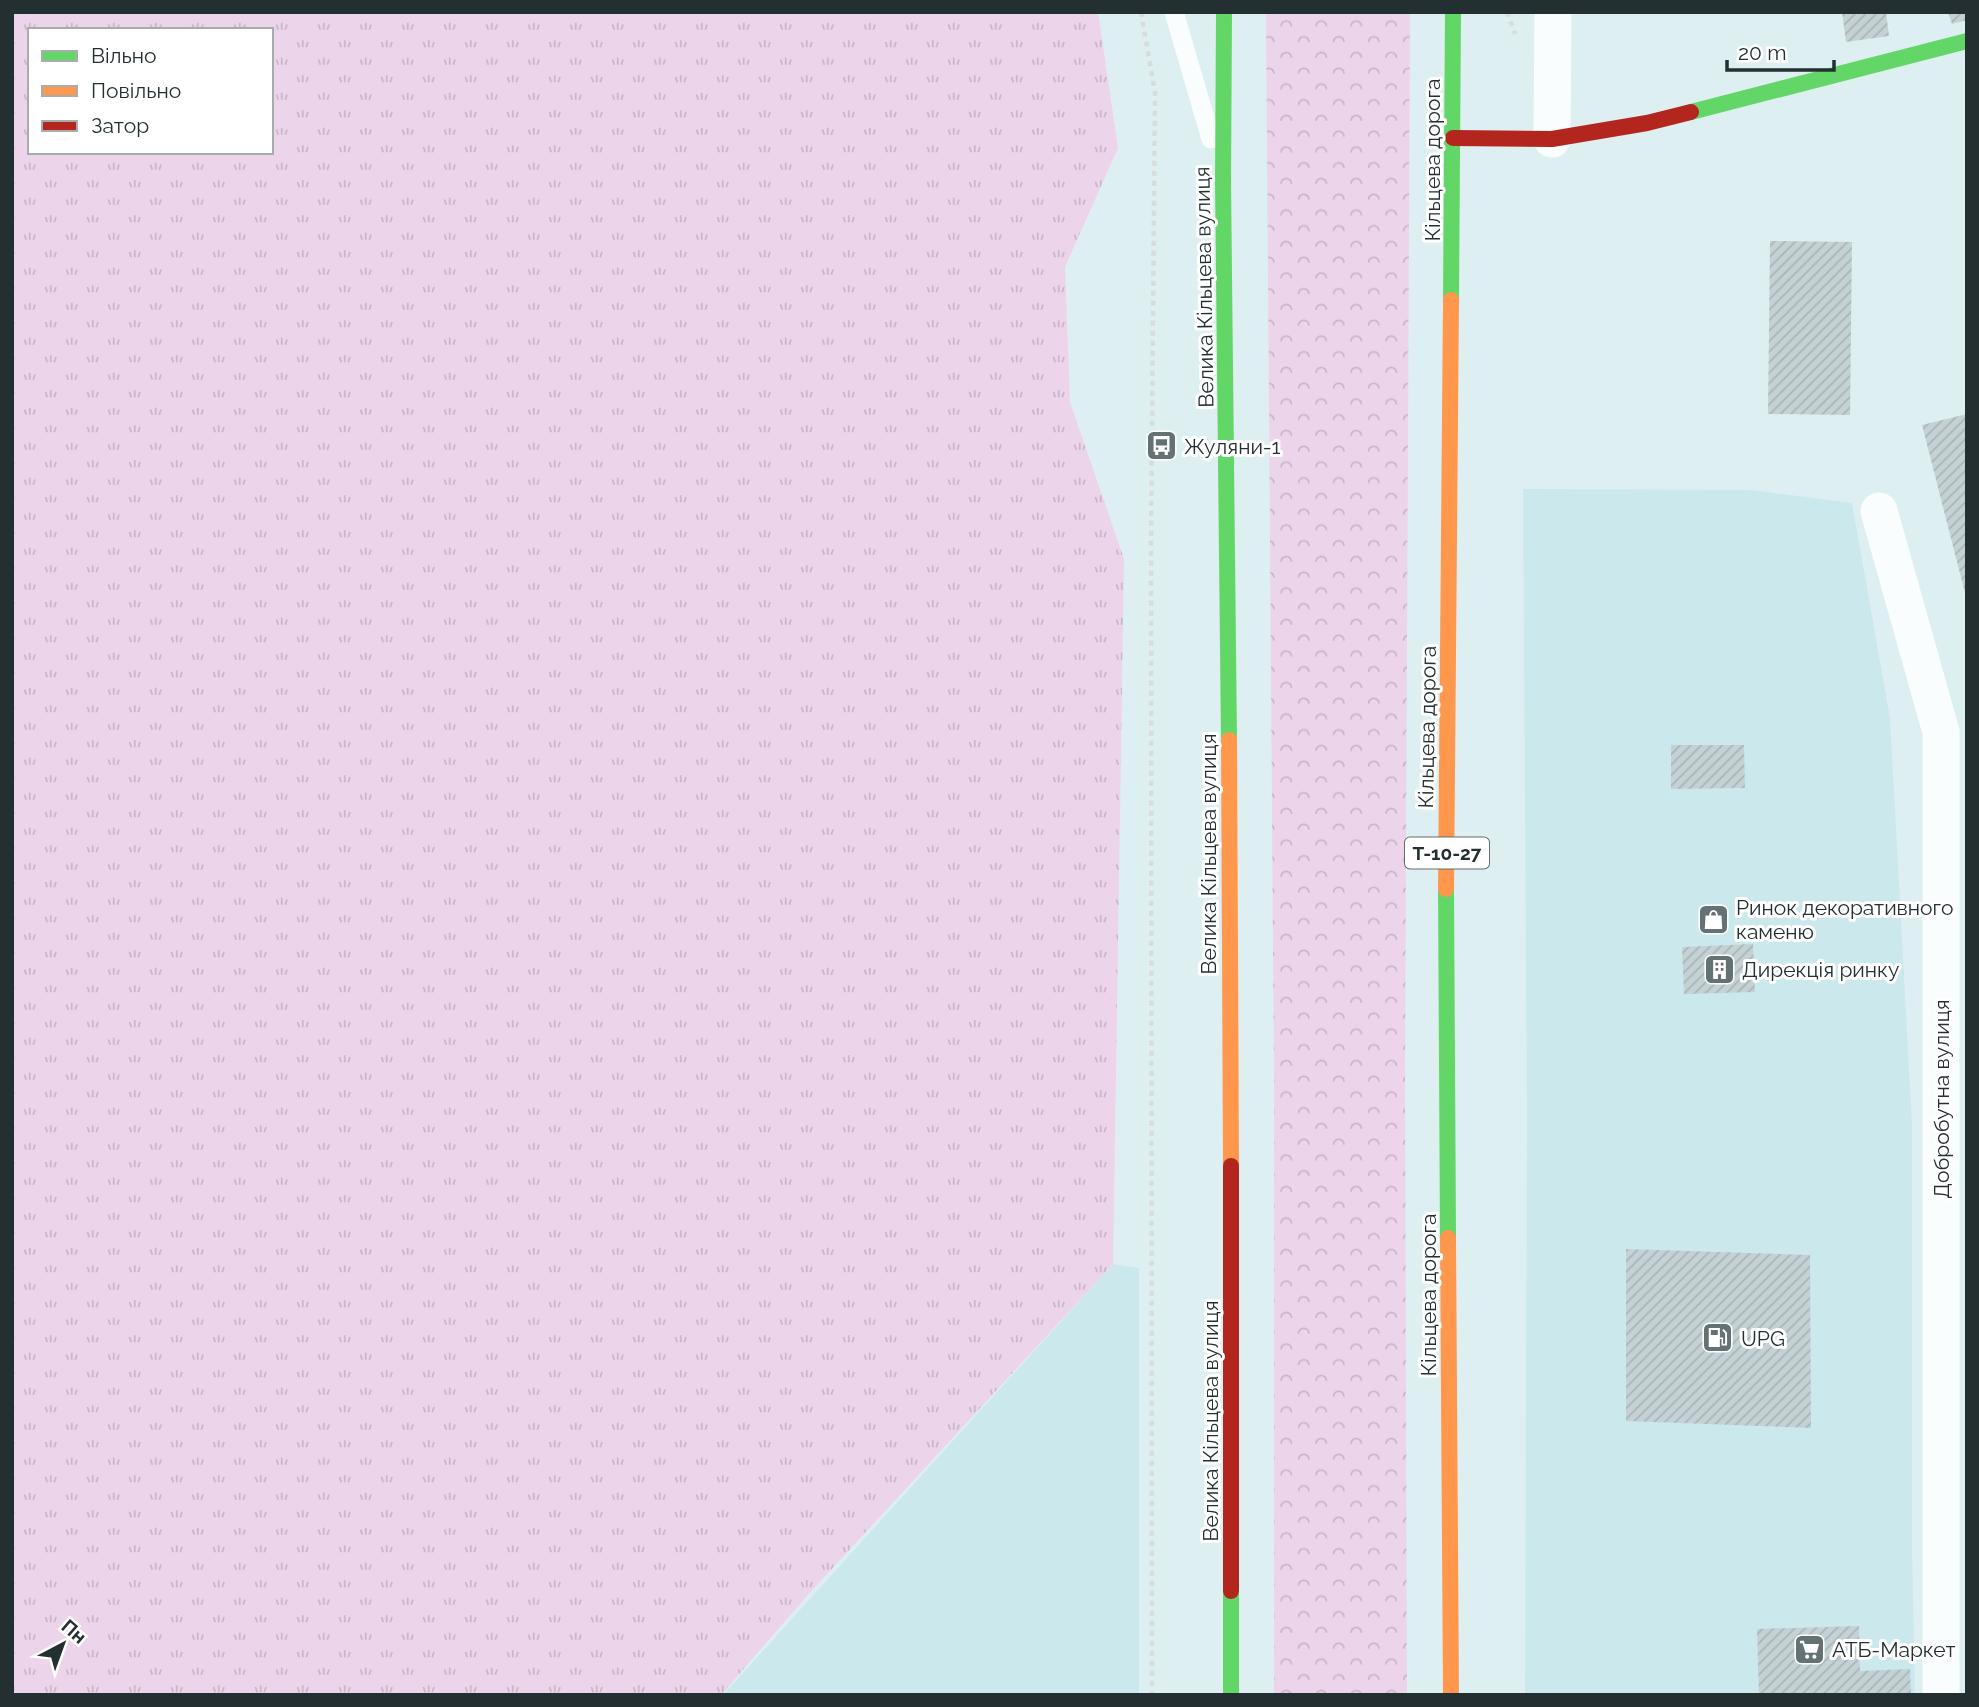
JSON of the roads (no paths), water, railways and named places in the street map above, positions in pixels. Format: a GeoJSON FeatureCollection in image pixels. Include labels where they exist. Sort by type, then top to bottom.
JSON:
{"type":"FeatureCollection","features":[{"type":"Feature","properties":{"kind":"main road","name":"Велика Кільцева вулиця"},"geometry":{"type":"LineString","coordinates":[[1224,12],[1232,1352],[1231,1695]]}},
{"type":"Feature","properties":{"kind":"main road","name":"Кільцева дорога"},"geometry":{"type":"LineString","coordinates":[[1451,1695],[1446,937],[1453,12]]}},
{"type":"Feature","properties":{"kind":"main road"},"geometry":{"type":"LineString","coordinates":[[1453,138],[1552,139],[1656,121],[1967,41]]}},
{"type":"Feature","properties":{"kind":"street"},"geometry":{"type":"LineString","coordinates":[[1552,139],[1553,12]]}},
{"type":"Feature","properties":{"kind":"street","name":"Добробутна вулиця"},"geometry":{"type":"LineString","coordinates":[[1879,511],[1941,732],[1941,1695]]}},
{"type":"Feature","properties":{"kind":"lane"},"geometry":{"type":"LineString","coordinates":[[1174,12],[1223,181]]}},
{"type":"Feature","properties":{"kind":"place","name":"Жуляни-1"},"geometry":{"type":"Point","coordinates":[1161,446]}},
{"type":"Feature","properties":{"kind":"place","name":"Ринок декоративного каменю"},"geometry":{"type":"Point","coordinates":[1713,919]}},
{"type":"Feature","properties":{"kind":"place","name":"Дирекція ринку"},"geometry":{"type":"Point","coordinates":[1719,969]}},
{"type":"Feature","properties":{"kind":"place","name":"UPG"},"geometry":{"type":"Point","coordinates":[1718,1338]}},
{"type":"Feature","properties":{"kind":"place","name":"АТБ-Маркет"},"geometry":{"type":"Point","coordinates":[1809,1649]}}]}
